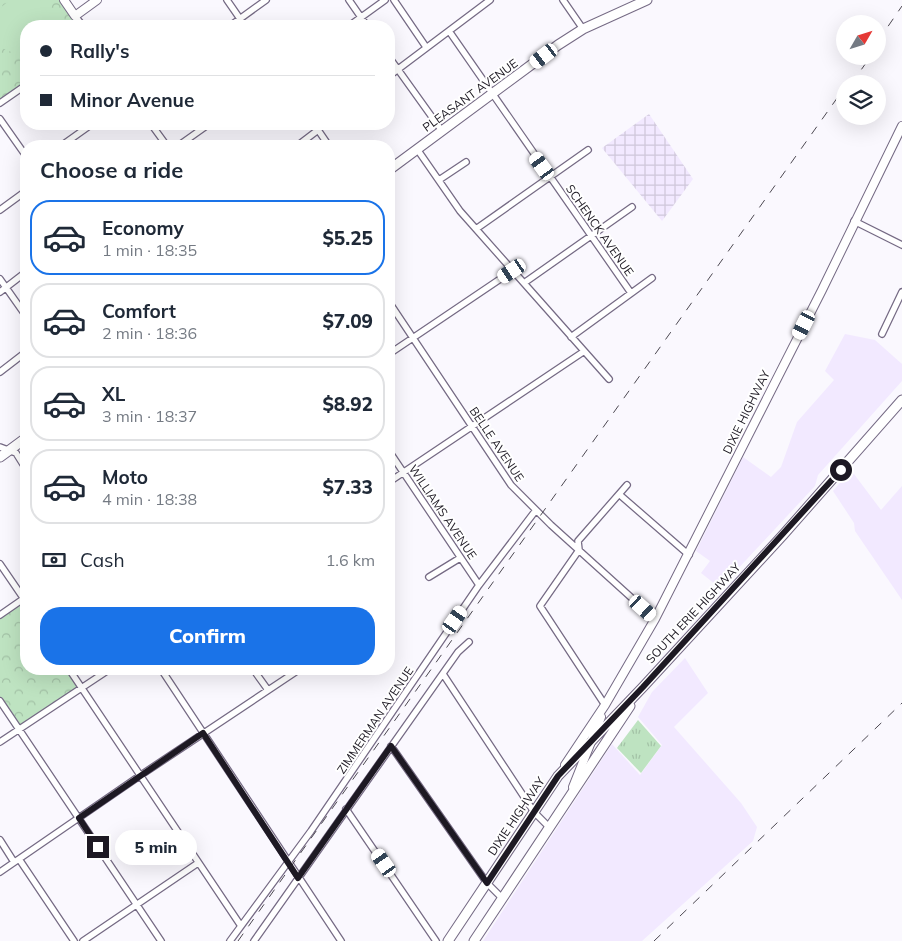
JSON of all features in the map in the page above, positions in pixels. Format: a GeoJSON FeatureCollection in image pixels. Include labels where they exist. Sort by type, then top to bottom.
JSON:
{"type":"FeatureCollection","features":[{"type":"Feature","properties":{"kind":"main road","name":"PLEASANT AVENUE"},"geometry":{"type":"LineString","coordinates":[[395,166],[583,29],[647,0]]}},
{"type":"Feature","properties":{"kind":"main road","name":"SOUTH ERIE HIGHWAY"},"geometry":{"type":"LineString","coordinates":[[558,776],[643,687],[828,485],[902,400]]}},
{"type":"Feature","properties":{"kind":"main road"},"geometry":{"type":"LineString","coordinates":[[0,457],[4,449],[20,441]]}},
{"type":"Feature","properties":{"kind":"main road","name":"SOUTH ERIE HIGHWAY"},"geometry":{"type":"LineString","coordinates":[[562,810],[643,687]]}},
{"type":"Feature","properties":{"kind":"main road","name":"DIXIE HIGHWAY"},"geometry":{"type":"LineString","coordinates":[[448,941],[558,776]]}},
{"type":"Feature","properties":{"kind":"main road","name":"DIXIE HIGHWAY"},"geometry":{"type":"LineString","coordinates":[[474,941],[562,810]]}},
{"type":"Feature","properties":{"kind":"street"},"geometry":{"type":"LineString","coordinates":[[64,0],[79,20]]}},
{"type":"Feature","properties":{"kind":"street"},"geometry":{"type":"LineString","coordinates":[[76,16],[97,0]]}},
{"type":"Feature","properties":{"kind":"street"},"geometry":{"type":"LineString","coordinates":[[227,0],[240,19],[266,0]]}},
{"type":"Feature","properties":{"kind":"street"},"geometry":{"type":"LineString","coordinates":[[349,0],[361,18]]}},
{"type":"Feature","properties":{"kind":"street"},"geometry":{"type":"LineString","coordinates":[[358,20],[385,0]]}},
{"type":"Feature","properties":{"kind":"street"},"geometry":{"type":"LineString","coordinates":[[394,0],[426,47]]}},
{"type":"Feature","properties":{"kind":"street"},"geometry":{"type":"LineString","coordinates":[[477,0],[482,6]]}},
{"type":"Feature","properties":{"kind":"street"},"geometry":{"type":"LineString","coordinates":[[395,71],[490,0]]}},
{"type":"Feature","properties":{"kind":"street"},"geometry":{"type":"LineString","coordinates":[[563,0],[583,29]]}},
{"type":"Feature","properties":{"kind":"street","name":"SCHENCK AVENUE"},"geometry":{"type":"LineString","coordinates":[[449,31],[632,293]]}},
{"type":"Feature","properties":{"kind":"street"},"geometry":{"type":"LineString","coordinates":[[395,65],[442,131]]}},
{"type":"Feature","properties":{"kind":"street"},"geometry":{"type":"LineString","coordinates":[[0,104],[20,89]]}},
{"type":"Feature","properties":{"kind":"street"},"geometry":{"type":"LineString","coordinates":[[0,119],[20,147]]}},
{"type":"Feature","properties":{"kind":"street","name":"DIXIE HIGHWAY"},"geometry":{"type":"LineString","coordinates":[[558,776],[605,705],[655,619],[902,126]]}},
{"type":"Feature","properties":{"kind":"street"},"geometry":{"type":"LineString","coordinates":[[69,140],[84,130]]}},
{"type":"Feature","properties":{"kind":"street"},"geometry":{"type":"LineString","coordinates":[[186,140],[201,130]]}},
{"type":"Feature","properties":{"kind":"street"},"geometry":{"type":"LineString","coordinates":[[305,140],[318,130],[326,140]]}},
{"type":"Feature","properties":{"kind":"street"},"geometry":{"type":"LineString","coordinates":[[417,149],[460,211],[583,352],[609,379]]}},
{"type":"Feature","properties":{"kind":"street"},"geometry":{"type":"LineString","coordinates":[[476,229],[588,150]]}},
{"type":"Feature","properties":{"kind":"street"},"geometry":{"type":"LineString","coordinates":[[439,180],[466,162]]}},
{"type":"Feature","properties":{"kind":"street"},"geometry":{"type":"LineString","coordinates":[[0,210],[20,195]]}},
{"type":"Feature","properties":{"kind":"street"},"geometry":{"type":"LineString","coordinates":[[524,283],[632,207]]}},
{"type":"Feature","properties":{"kind":"street"},"geometry":{"type":"LineString","coordinates":[[854,221],[902,245]]}},
{"type":"Feature","properties":{"kind":"street"},"geometry":{"type":"LineString","coordinates":[[395,350],[512,271]]}},
{"type":"Feature","properties":{"kind":"street"},"geometry":{"type":"LineString","coordinates":[[0,292],[20,276]]}},
{"type":"Feature","properties":{"kind":"street"},"geometry":{"type":"LineString","coordinates":[[571,337],[652,278]]}},
{"type":"Feature","properties":{"kind":"street"},"geometry":{"type":"LineString","coordinates":[[0,279],[20,307]]}},
{"type":"Feature","properties":{"kind":"street"},"geometry":{"type":"LineString","coordinates":[[882,334],[902,292]]}},
{"type":"Feature","properties":{"kind":"street","name":"BELLE AVENUE"},"geometry":{"type":"LineString","coordinates":[[395,311],[511,485],[578,550],[655,619]]}},
{"type":"Feature","properties":{"kind":"street"},"geometry":{"type":"LineString","coordinates":[[395,478],[583,352]]}},
{"type":"Feature","properties":{"kind":"street"},"geometry":{"type":"LineString","coordinates":[[0,372],[20,357]]}},
{"type":"Feature","properties":{"kind":"street"},"geometry":{"type":"LineString","coordinates":[[4,449],[16,452],[20,459]]}},
{"type":"Feature","properties":{"kind":"street","name":"WILLIAMS AVENUE"},"geometry":{"type":"LineString","coordinates":[[395,460],[480,585]]}},
{"type":"Feature","properties":{"kind":"street"},"geometry":{"type":"LineString","coordinates":[[605,705],[540,606],[578,550],[578,541],[628,485]]}},
{"type":"Feature","properties":{"kind":"street"},"geometry":{"type":"LineString","coordinates":[[620,494],[688,555]]}},
{"type":"Feature","properties":{"kind":"street","name":"ZIMMERMAN AVENUE"},"geometry":{"type":"LineString","coordinates":[[230,941],[288,863],[480,585],[536,510]]}},
{"type":"Feature","properties":{"kind":"street"},"geometry":{"type":"LineString","coordinates":[[429,577],[460,558]]}},
{"type":"Feature","properties":{"kind":"street"},"geometry":{"type":"LineString","coordinates":[[0,564],[20,591]]}},
{"type":"Feature","properties":{"kind":"street"},"geometry":{"type":"LineString","coordinates":[[0,614],[20,602]]}},
{"type":"Feature","properties":{"kind":"street"},"geometry":{"type":"LineString","coordinates":[[254,941],[458,652],[469,642]]}},
{"type":"Feature","properties":{"kind":"street"},"geometry":{"type":"LineString","coordinates":[[443,674],[534,812],[550,828]]}},
{"type":"Feature","properties":{"kind":"street"},"geometry":{"type":"LineString","coordinates":[[74,675],[241,926]]}},
{"type":"Feature","properties":{"kind":"street"},"geometry":{"type":"LineString","coordinates":[[0,742],[101,675]]}},
{"type":"Feature","properties":{"kind":"street"},"geometry":{"type":"LineString","coordinates":[[165,675],[288,863],[342,941]]}},
{"type":"Feature","properties":{"kind":"street"},"geometry":{"type":"LineString","coordinates":[[257,675],[268,690]]}},
{"type":"Feature","properties":{"kind":"street"},"geometry":{"type":"LineString","coordinates":[[0,872],[291,675]]}},
{"type":"Feature","properties":{"kind":"street"},"geometry":{"type":"LineString","coordinates":[[0,701],[161,941]]}},
{"type":"Feature","properties":{"kind":"street","name":"DIXIE HIGHWAY"},"geometry":{"type":"LineString","coordinates":[[562,810],[605,705]]}},
{"type":"Feature","properties":{"kind":"street"},"geometry":{"type":"LineString","coordinates":[[391,746],[487,883],[502,898]]}},
{"type":"Feature","properties":{"kind":"street"},"geometry":{"type":"LineString","coordinates":[[346,809],[436,941]]}},
{"type":"Feature","properties":{"kind":"street"},"geometry":{"type":"LineString","coordinates":[[0,840],[74,941]]}},
{"type":"Feature","properties":{"kind":"street"},"geometry":{"type":"LineString","coordinates":[[83,941],[198,862]]}},
{"type":"Feature","properties":{"kind":"shaded area"},"geometry":{"type":"Polygon","coordinates":[[[649,114],[693,179],[662,221],[602,148],[649,114]]]}},
{"type":"Feature","properties":{"kind":"shaded area"},"geometry":{"type":"Polygon","coordinates":[[[845,334],[875,340],[902,364],[902,381],[818,475],[815,486],[720,588],[701,573],[710,561],[696,551],[743,457],[771,477],[781,467],[797,422],[834,380],[825,371],[845,334]]]}},
{"type":"Feature","properties":{"kind":"shaded area"},"geometry":{"type":"Polygon","coordinates":[[[851,470],[881,510],[902,486],[902,600],[855,531],[854,523],[833,491],[851,470]]]}},
{"type":"Feature","properties":{"kind":"shaded area"},"geometry":{"type":"Polygon","coordinates":[[[685,658],[708,693],[674,727],[741,803],[757,827],[753,841],[642,941],[483,941],[612,744],[640,775],[662,745],[638,717],[652,692],[685,658]]]}},
{"type":"Feature","properties":{"kind":"green space"},"geometry":{"type":"Polygon","coordinates":[[[0,0],[64,0],[79,20],[20,20],[20,89],[0,103],[0,0]]]}},
{"type":"Feature","properties":{"kind":"green space"},"geometry":{"type":"Polygon","coordinates":[[[10,0],[40,0],[52,20],[20,20],[20,53],[7,51],[0,46],[0,8],[10,0]]]}},
{"type":"Feature","properties":{"kind":"green space"},"geometry":{"type":"Polygon","coordinates":[[[20,601],[20,675],[73,675],[82,688],[19,730],[0,701],[0,615],[20,601]]]}},
{"type":"Feature","properties":{"kind":"green space"},"geometry":{"type":"Polygon","coordinates":[[[638,720],[661,746],[641,773],[617,748],[638,720]]]}},
{"type":"Feature","properties":{"kind":"railway"},"geometry":{"type":"LineString","coordinates":[[886,29],[902,6]]}},
{"type":"Feature","properties":{"kind":"railway"},"geometry":{"type":"LineString","coordinates":[[857,75],[865,65]]}},
{"type":"Feature","properties":{"kind":"railway"},"geometry":{"type":"LineString","coordinates":[[238,941],[836,100]]}},
{"type":"Feature","properties":{"kind":"railway"},"geometry":{"type":"LineString","coordinates":[[654,941],[902,703]]}},
{"type":"Feature","properties":{"kind":"route"},"geometry":{"type":"LineString","coordinates":[[98,847],[79,818],[203,733],[298,878],[391,746],[487,883],[558,776],[643,687],[841,470]]}}]}
